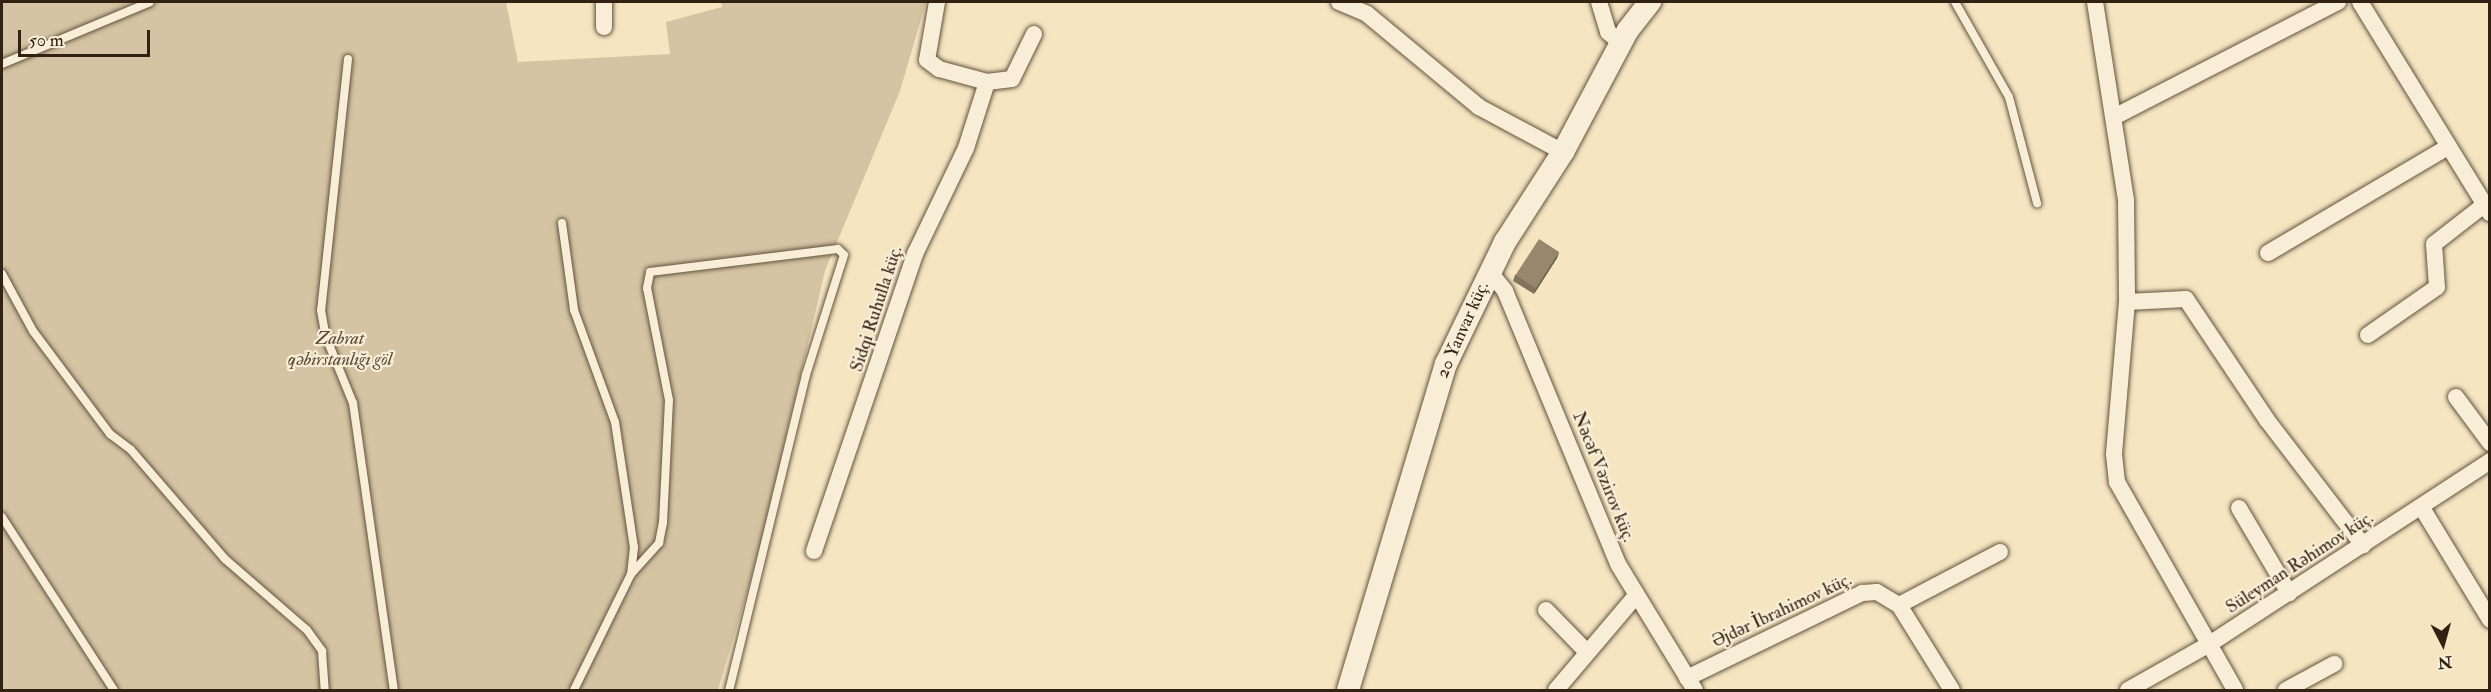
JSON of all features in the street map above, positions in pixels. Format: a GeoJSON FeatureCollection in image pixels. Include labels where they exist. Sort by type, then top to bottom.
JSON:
{"type":"FeatureCollection","features":[{"type":"Feature","properties":{"kind":"street"},"geometry":{"type":"LineString","coordinates":[[604,2],[604,27]]}},
{"type":"Feature","properties":{"kind":"street"},"geometry":{"type":"LineString","coordinates":[[937,2],[927,60],[939,69],[987,82],[1012,79],[1034,34]]}},
{"type":"Feature","properties":{"kind":"street"},"geometry":{"type":"LineString","coordinates":[[1339,2],[1368,8],[1479,107],[1563,152]]}},
{"type":"Feature","properties":{"kind":"street"},"geometry":{"type":"LineString","coordinates":[[1599,2],[1608,32],[1621,43]]}},
{"type":"Feature","properties":{"kind":"street","name":"20 Yanvar küç."},"geometry":{"type":"LineString","coordinates":[[1347,690],[1434,398],[1489,271],[1563,152],[1621,43],[1650,2]]}},
{"type":"Feature","properties":{"kind":"street"},"geometry":{"type":"LineString","coordinates":[[2095,2],[2126,200],[2127,302],[2114,454],[2117,482],[2235,690]]}},
{"type":"Feature","properties":{"kind":"street"},"geometry":{"type":"LineString","coordinates":[[2114,117],[2338,2]]}},
{"type":"Feature","properties":{"kind":"street"},"geometry":{"type":"LineString","coordinates":[[2360,2],[2446,148],[2487,209],[2434,244],[2437,287],[2368,336]]}},
{"type":"Feature","properties":{"kind":"street","name":"Sidqi Ruhulla küç."},"geometry":{"type":"LineString","coordinates":[[814,551],[915,254],[966,148],[987,82]]}},
{"type":"Feature","properties":{"kind":"street"},"geometry":{"type":"LineString","coordinates":[[2268,253],[2446,148]]}},
{"type":"Feature","properties":{"kind":"street","name":"Nəcəf Vəzirov küç."},"geometry":{"type":"LineString","coordinates":[[1489,271],[1505,291],[1635,597],[1691,684]]}},
{"type":"Feature","properties":{"kind":"street"},"geometry":{"type":"LineString","coordinates":[[2127,302],[2186,299],[2267,420],[2363,544]]}},
{"type":"Feature","properties":{"kind":"street"},"geometry":{"type":"LineString","coordinates":[[2456,397],[2490,443]]}},
{"type":"Feature","properties":{"kind":"street","name":"Süleyman Rəhimov küç."},"geometry":{"type":"LineString","coordinates":[[2128,690],[2208,645],[2422,508],[2490,461]]}},
{"type":"Feature","properties":{"kind":"street"},"geometry":{"type":"LineString","coordinates":[[2239,508],[2289,593]]}},
{"type":"Feature","properties":{"kind":"street"},"geometry":{"type":"LineString","coordinates":[[2422,508],[2490,620]]}},
{"type":"Feature","properties":{"kind":"street"},"geometry":{"type":"LineString","coordinates":[[1952,690],[1899,605],[2000,552]]}},
{"type":"Feature","properties":{"kind":"street","name":"Əjdər İbrahimov küç."},"geometry":{"type":"LineString","coordinates":[[1691,684],[1862,593],[1890,596],[1899,605]]}},
{"type":"Feature","properties":{"kind":"street"},"geometry":{"type":"LineString","coordinates":[[1556,690],[1586,651],[1635,597]]}},
{"type":"Feature","properties":{"kind":"street"},"geometry":{"type":"LineString","coordinates":[[1546,610],[1586,651]]}},
{"type":"Feature","properties":{"kind":"street"},"geometry":{"type":"LineString","coordinates":[[2286,690],[2334,664]]}},
{"type":"Feature","properties":{"kind":"lane"},"geometry":{"type":"LineString","coordinates":[[2,64],[150,2]]}},
{"type":"Feature","properties":{"kind":"lane"},"geometry":{"type":"LineString","coordinates":[[1955,2],[2009,97],[2037,203]]}},
{"type":"Feature","properties":{"kind":"lane"},"geometry":{"type":"LineString","coordinates":[[348,59],[321,310],[326,337],[353,403],[394,690]]}},
{"type":"Feature","properties":{"kind":"lane"},"geometry":{"type":"LineString","coordinates":[[562,223],[574,310],[615,422],[634,547],[631,574]]}},
{"type":"Feature","properties":{"kind":"lane"},"geometry":{"type":"LineString","coordinates":[[574,690],[631,574],[659,543],[663,523],[669,400],[647,288],[650,272],[662,267],[838,249],[844,255],[806,375],[729,690]]}},
{"type":"Feature","properties":{"kind":"lane"},"geometry":{"type":"LineString","coordinates":[[2,274],[33,332],[110,434],[131,450],[225,559],[307,630],[322,651],[325,690]]}},
{"type":"Feature","properties":{"kind":"lane"},"geometry":{"type":"LineString","coordinates":[[2,517],[114,690]]}},
{"type":"Feature","properties":{"kind":"green space","name":"Zabrat qəbirstanlığı göl"},"geometry":{"type":"Polygon","coordinates":[[[2,2],[506,2],[518,62],[670,54],[666,22],[722,7],[721,2],[926,2],[900,91],[825,271],[760,549],[718,690],[2,690],[2,2]]]}},
{"type":"Feature","properties":{"kind":"building"},"geometry":{"type":"Polygon","coordinates":[[[1539,239],[1559,252],[1536,288],[1516,275],[1539,239]]]}}]}
